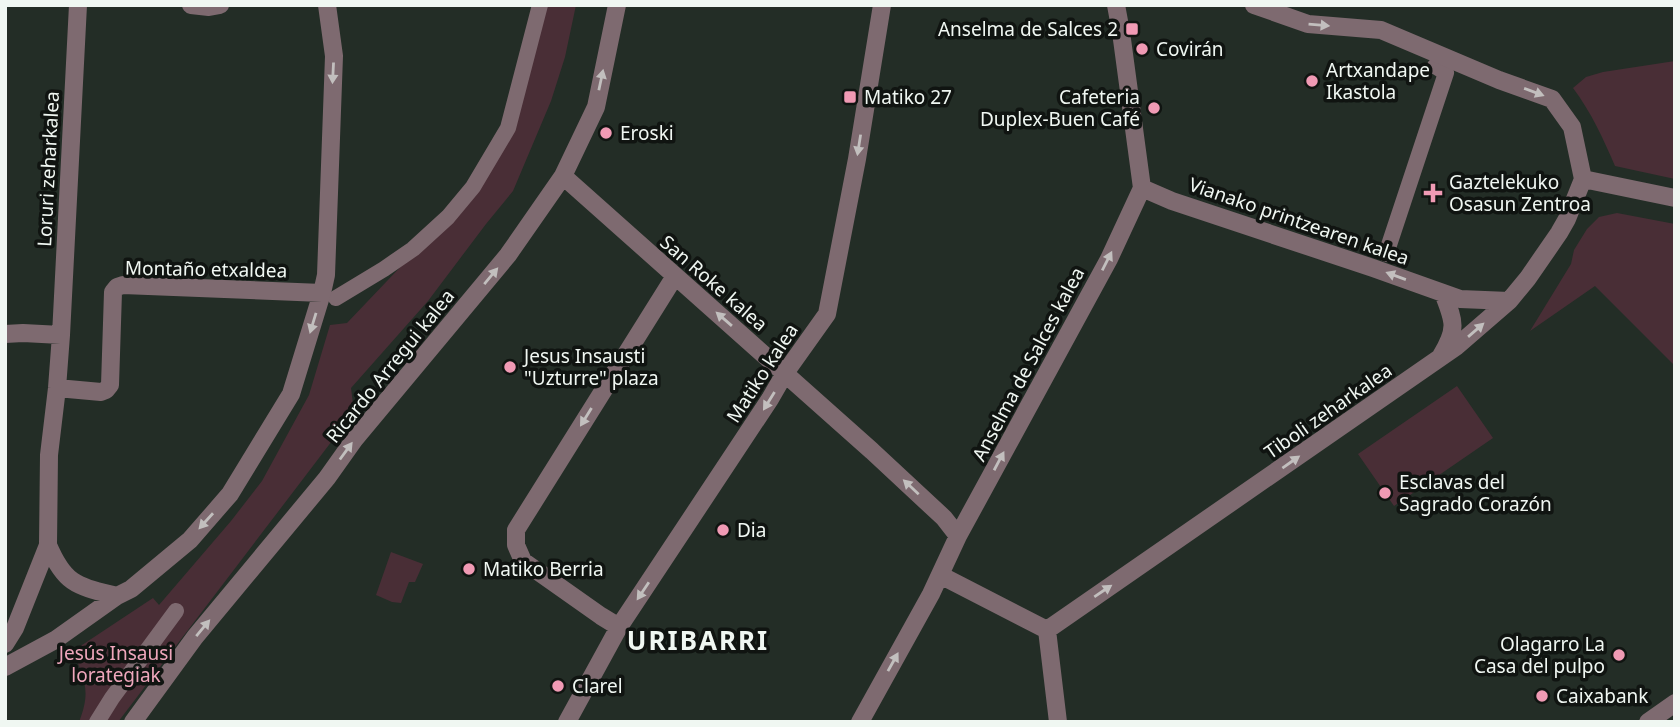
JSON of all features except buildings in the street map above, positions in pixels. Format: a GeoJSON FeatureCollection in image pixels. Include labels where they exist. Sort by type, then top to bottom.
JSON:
{"type":"FeatureCollection","features":[{"type":"Feature","properties":{"kind":"street","name":"Loruri zeharkalea"},"geometry":{"type":"LineString","coordinates":[[5,644],[15,628],[48,545],[49,455],[61,335],[78,5]]}},
{"type":"Feature","properties":{"kind":"street"},"geometry":{"type":"LineString","coordinates":[[191,5],[220,5]]}},
{"type":"Feature","properties":{"kind":"street"},"geometry":{"type":"LineString","coordinates":[[5,667],[55,640],[131,589],[190,540],[230,494],[291,394],[329,295],[326,275],[334,56],[327,5]]}},
{"type":"Feature","properties":{"kind":"street"},"geometry":{"type":"LineString","coordinates":[[329,295],[384,269],[448,217],[473,187],[508,128],[540,5]]}},
{"type":"Feature","properties":{"kind":"street","name":"Ricardo Arregui kalea"},"geometry":{"type":"LineString","coordinates":[[133,722],[195,637],[327,478],[354,440],[509,255],[563,176],[596,107],[617,5]]}},
{"type":"Feature","properties":{"kind":"street","name":"Matiko kalea"},"geometry":{"type":"LineString","coordinates":[[567,722],[619,627],[785,373],[827,314],[857,159],[882,5]]}},
{"type":"Feature","properties":{"kind":"street"},"geometry":{"type":"LineString","coordinates":[[1116,5],[1142,188]]}},
{"type":"Feature","properties":{"kind":"street"},"geometry":{"type":"LineString","coordinates":[[1254,5],[1308,24],[1381,30],[1499,80],[1552,99],[1572,127],[1583,179],[1675,198]]}},
{"type":"Feature","properties":{"kind":"street"},"geometry":{"type":"LineString","coordinates":[[1386,254],[1447,73],[1436,66]]}},
{"type":"Feature","properties":{"kind":"street","name":"San Roke kalea"},"geometry":{"type":"LineString","coordinates":[[563,176],[944,518],[958,537]]}},
{"type":"Feature","properties":{"kind":"street","name":"Tiboli zeharkalea"},"geometry":{"type":"LineString","coordinates":[[1047,630],[1457,346],[1509,301],[1528,278],[1567,219],[1583,179]]}},
{"type":"Feature","properties":{"kind":"street","name":"Vianako printzearen kalea"},"geometry":{"type":"LineString","coordinates":[[1142,188],[1172,201],[1460,299],[1509,301]]}},
{"type":"Feature","properties":{"kind":"street","name":"Anselma de Salces kalea"},"geometry":{"type":"LineString","coordinates":[[860,722],[1109,259],[1142,188]]}},
{"type":"Feature","properties":{"kind":"street"},"geometry":{"type":"LineString","coordinates":[[619,627],[523,561],[516,545],[516,530],[675,276]]}},
{"type":"Feature","properties":{"kind":"street","name":"Montaño etxaldea"},"geometry":{"type":"LineString","coordinates":[[57,388],[101,392],[110,385],[113,292],[117,287],[123,285],[329,295]]}},
{"type":"Feature","properties":{"kind":"street"},"geometry":{"type":"LineString","coordinates":[[1439,359],[1449,343],[1454,325],[1443,293]]}},
{"type":"Feature","properties":{"kind":"street"},"geometry":{"type":"LineString","coordinates":[[5,334],[61,335]]}},
{"type":"Feature","properties":{"kind":"street"},"geometry":{"type":"LineString","coordinates":[[48,545],[54,560],[68,579],[85,588],[117,596]]}},
{"type":"Feature","properties":{"kind":"street"},"geometry":{"type":"LineString","coordinates":[[940,575],[1047,630],[1058,722]]}},
{"type":"Feature","properties":{"kind":"street"},"geometry":{"type":"LineString","coordinates":[[97,722],[176,611]]}},
{"type":"Feature","properties":{"kind":"street"},"geometry":{"type":"LineString","coordinates":[[1648,722],[1675,703]]}},
{"type":"Feature","properties":{"kind":"street"},"geometry":{"type":"LineString","coordinates":[[1668,722],[1675,710]]}},
{"type":"Feature","properties":{"kind":"green space","name":"Jesús Insausi lorategiak"},"geometry":{"type":"Polygon","coordinates":[[[542,5],[576,5],[565,57],[551,101],[513,191],[428,301],[351,388],[354,412],[118,722],[79,722],[86,694],[81,670],[73,651],[153,598],[159,605],[262,481],[309,395],[330,325],[347,323],[448,217],[497,148],[542,5]]]}},
{"type":"Feature","properties":{"kind":"green space"},"geometry":{"type":"Polygon","coordinates":[[[1675,61],[1675,179],[1615,166],[1596,126],[1573,88],[1586,77],[1603,72],[1675,61]]]}},
{"type":"Feature","properties":{"kind":"green space"},"geometry":{"type":"Polygon","coordinates":[[[1617,213],[1675,224],[1675,366],[1595,286],[1530,331],[1571,264],[1574,250],[1587,229],[1599,217],[1617,213]]]}},
{"type":"Feature","properties":{"kind":"green space"},"geometry":{"type":"Polygon","coordinates":[[[1457,386],[1493,438],[1394,506],[1358,454],[1457,386]]]}},
{"type":"Feature","properties":{"kind":"green space"},"geometry":{"type":"Polygon","coordinates":[[[391,552],[423,564],[415,582],[409,582],[401,603],[376,595],[391,552]]]}},
{"type":"Feature","properties":{"kind":"place","name":"Anselma de Salces 2"},"geometry":{"type":"Point","coordinates":[1132,29]}},
{"type":"Feature","properties":{"kind":"place","name":"Covirán"},"geometry":{"type":"Point","coordinates":[1142,49]}},
{"type":"Feature","properties":{"kind":"place","name":"Artxandape Ikastola"},"geometry":{"type":"Point","coordinates":[1312,81]}},
{"type":"Feature","properties":{"kind":"place","name":"Matiko 27"},"geometry":{"type":"Point","coordinates":[850,97]}},
{"type":"Feature","properties":{"kind":"place","name":"Cafeteria Duplex-Buen Café"},"geometry":{"type":"Point","coordinates":[1154,108]}},
{"type":"Feature","properties":{"kind":"place","name":"Eroski"},"geometry":{"type":"Point","coordinates":[606,133]}},
{"type":"Feature","properties":{"kind":"place","name":"Gaztelekuko Osasun Zentroa"},"geometry":{"type":"Point","coordinates":[1433,193]}},
{"type":"Feature","properties":{"kind":"place","name":"Jesus Insausti \"Uzturre\" plaza"},"geometry":{"type":"Point","coordinates":[510,367]}},
{"type":"Feature","properties":{"kind":"place","name":"Esclavas del Sagrado Corazón"},"geometry":{"type":"Point","coordinates":[1385,493]}},
{"type":"Feature","properties":{"kind":"place","name":"Dia"},"geometry":{"type":"Point","coordinates":[723,530]}},
{"type":"Feature","properties":{"kind":"place","name":"Matiko Berria"},"geometry":{"type":"Point","coordinates":[469,569]}},
{"type":"Feature","properties":{"kind":"place","name":"Olagarro La Casa del pulpo"},"geometry":{"type":"Point","coordinates":[1619,655]}},
{"type":"Feature","properties":{"kind":"place","name":"Clarel"},"geometry":{"type":"Point","coordinates":[558,686]}},
{"type":"Feature","properties":{"kind":"place","name":"Caixabank"},"geometry":{"type":"Point","coordinates":[1542,696]}},
{"type":"Feature","properties":{"kind":"district","name":"URIBARRI"},"geometry":{"type":"Point","coordinates":[698,640]}}]}
